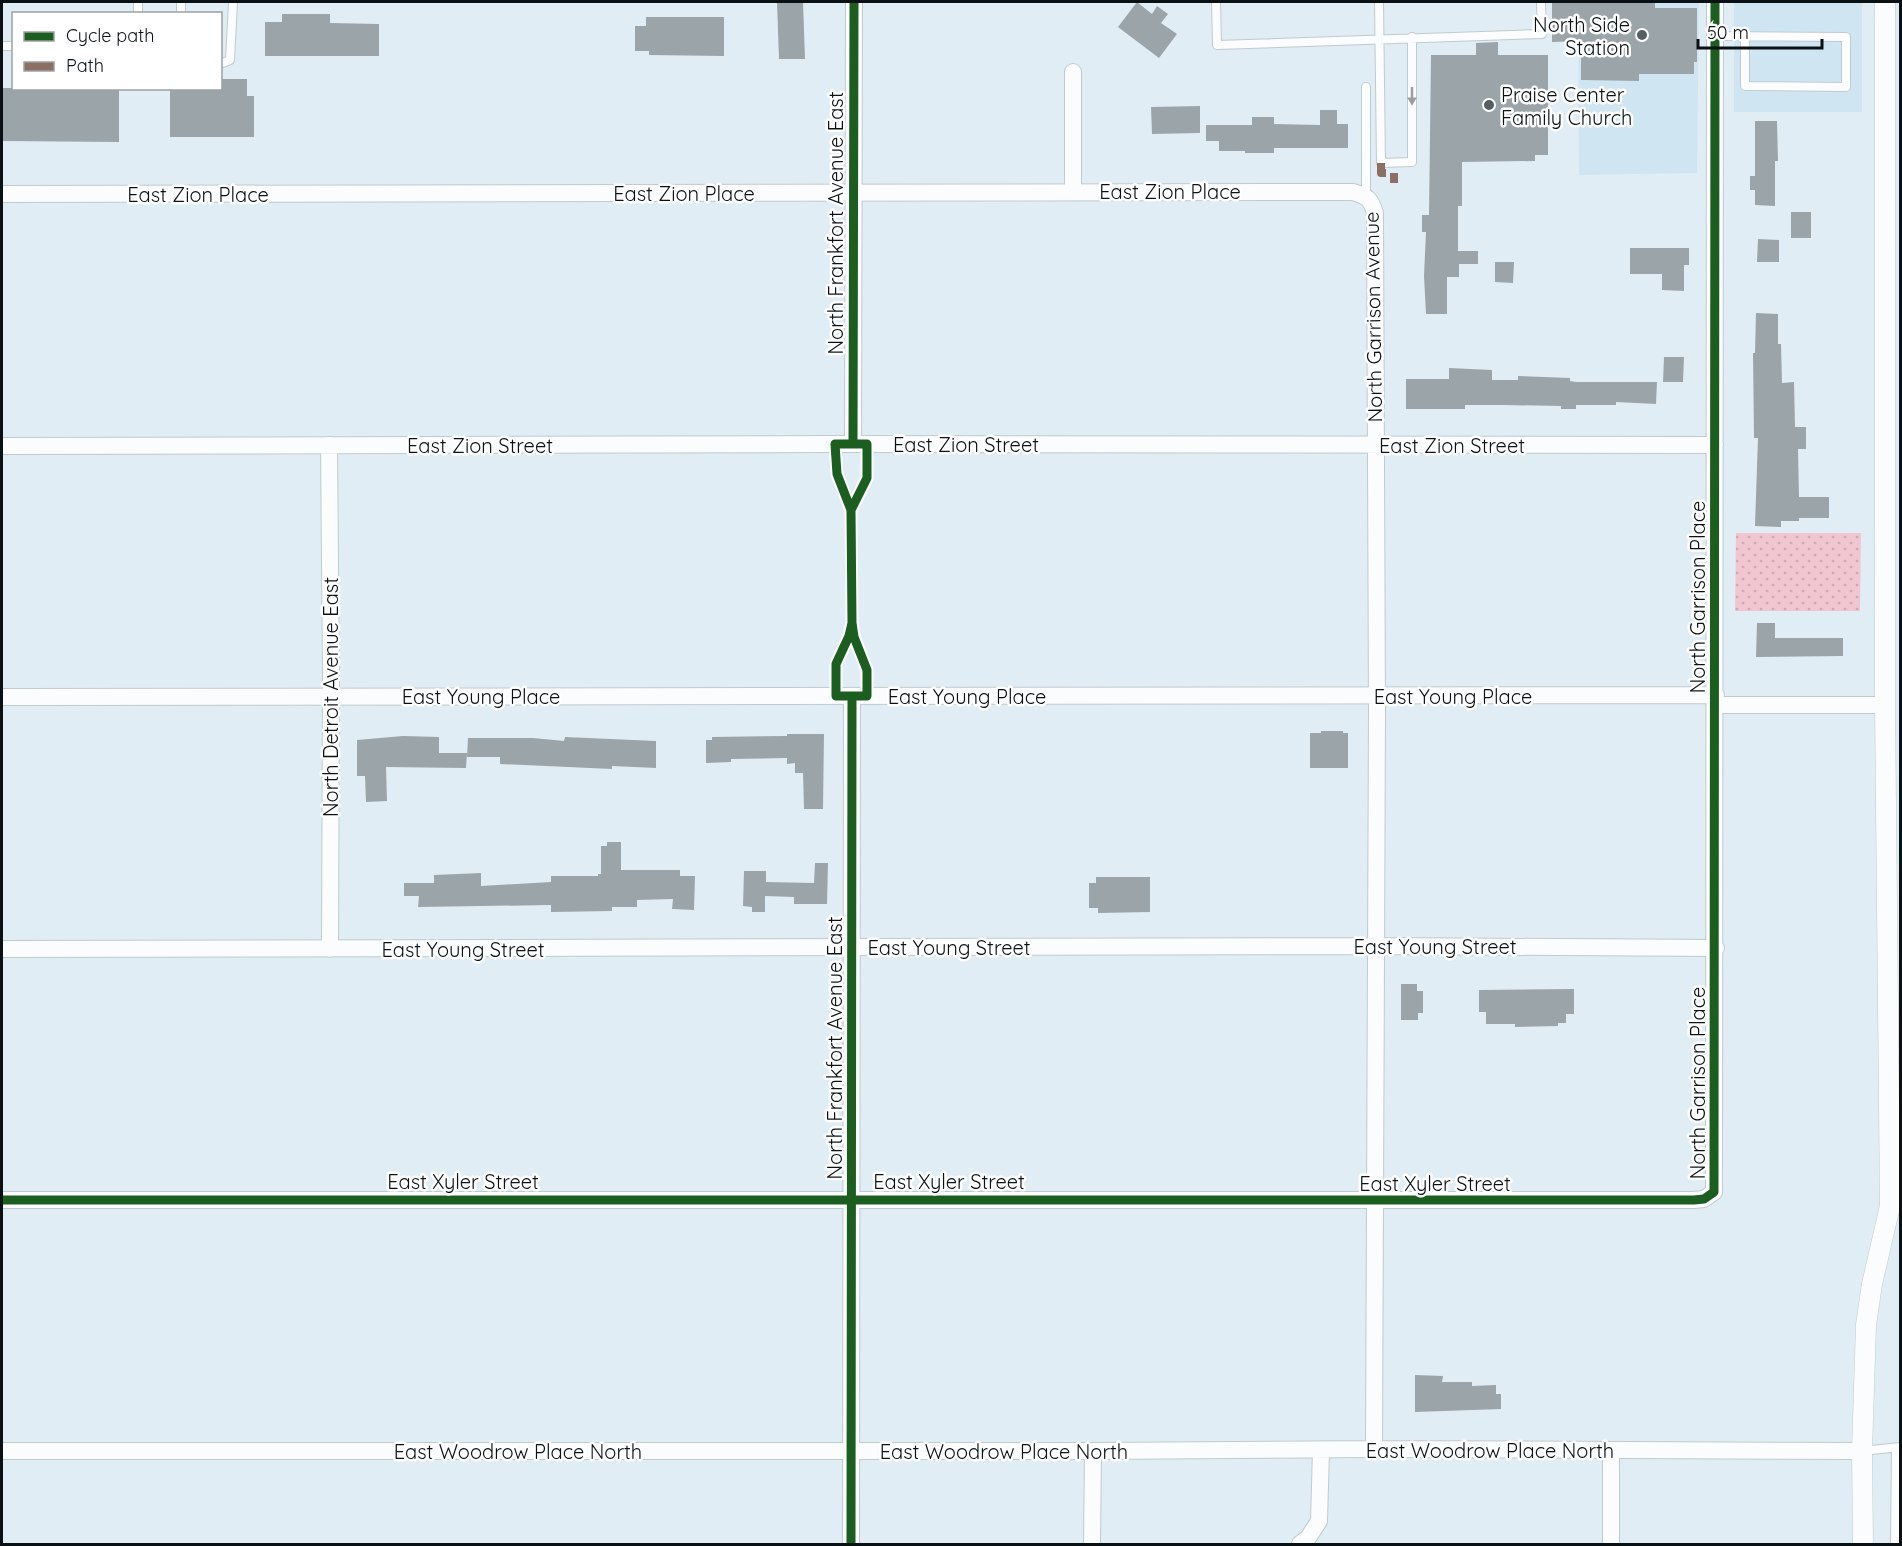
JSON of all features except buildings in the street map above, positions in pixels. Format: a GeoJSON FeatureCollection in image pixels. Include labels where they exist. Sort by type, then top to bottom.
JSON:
{"type":"FeatureCollection","features":[{"type":"Feature","properties":{"kind":"street","name":"North Frankfort Avenue East"},"geometry":{"type":"LineString","coordinates":[[853,444],[854,2]]}},
{"type":"Feature","properties":{"kind":"street","name":"North Garrison Place"},"geometry":{"type":"LineString","coordinates":[[1714,1192],[1715,2]]}},
{"type":"Feature","properties":{"kind":"street"},"geometry":{"type":"LineString","coordinates":[[1863,1545],[1862,1451],[1866,1325],[1872,1284],[1890,1206],[1885,2]]}},
{"type":"Feature","properties":{"kind":"street"},"geometry":{"type":"LineString","coordinates":[[1073,72],[1073,191]]}},
{"type":"Feature","properties":{"kind":"street","name":"East Zion Place"},"geometry":{"type":"LineString","coordinates":[[2,194],[1073,191],[1353,192],[1366,195]]}},
{"type":"Feature","properties":{"kind":"street","name":"North Garrison Avenue"},"geometry":{"type":"LineString","coordinates":[[1366,195],[1372,201],[1375,213],[1377,697],[1374,1449]]}},
{"type":"Feature","properties":{"kind":"street","name":"East Zion Street"},"geometry":{"type":"LineString","coordinates":[[2,446],[853,444],[1715,446]]}},
{"type":"Feature","properties":{"kind":"street","name":"North Detroit Avenue East"},"geometry":{"type":"LineString","coordinates":[[329,445],[330,949]]}},
{"type":"Feature","properties":{"kind":"street","name":"North Frankfort Avenue East"},"geometry":{"type":"LineString","coordinates":[[851,1545],[852,696]]}},
{"type":"Feature","properties":{"kind":"street","name":"East Young Place"},"geometry":{"type":"LineString","coordinates":[[2,697],[1377,697],[1716,700],[1889,705]]}},
{"type":"Feature","properties":{"kind":"street","name":"East Young Street"},"geometry":{"type":"LineString","coordinates":[[2,949],[1375,946],[1716,948]]}},
{"type":"Feature","properties":{"kind":"street","name":"East Xyler Street"},"geometry":{"type":"LineString","coordinates":[[2,1200],[1694,1200],[1704,1199],[1714,1192]]}},
{"type":"Feature","properties":{"kind":"street"},"geometry":{"type":"LineString","coordinates":[[1300,1545],[1308,1538],[1318,1521],[1322,1449]]}},
{"type":"Feature","properties":{"kind":"street","name":"East Woodrow Place North"},"geometry":{"type":"LineString","coordinates":[[2,1451],[1374,1449],[1862,1451]]}},
{"type":"Feature","properties":{"kind":"street"},"geometry":{"type":"LineString","coordinates":[[1092,1545],[1093,1451]]}},
{"type":"Feature","properties":{"kind":"street"},"geometry":{"type":"LineString","coordinates":[[1611,1451],[1611,1545]]}},
{"type":"Feature","properties":{"kind":"lane"},"geometry":{"type":"LineString","coordinates":[[222,63],[230,60],[233,2]]}},
{"type":"Feature","properties":{"kind":"lane"},"geometry":{"type":"LineString","coordinates":[[1216,2],[1217,45],[1542,34],[1542,2]]}},
{"type":"Feature","properties":{"kind":"lane"},"geometry":{"type":"LineString","coordinates":[[1379,2],[1381,163],[1412,162],[1412,38]]}},
{"type":"Feature","properties":{"kind":"lane"},"geometry":{"type":"LineString","coordinates":[[1715,36],[1745,36],[1846,37],[1846,87],[1745,86],[1745,36]]}},
{"type":"Feature","properties":{"kind":"lane","name":"North Garrison Avenue"},"geometry":{"type":"LineString","coordinates":[[1366,87],[1366,195]]}},
{"type":"Feature","properties":{"kind":"lane"},"geometry":{"type":"LineString","coordinates":[[1862,1451],[1898,1447],[1895,1545]]}},
{"type":"Feature","properties":{"kind":"shaded area"},"geometry":{"type":"Polygon","coordinates":[[[1578,2],[1699,2],[1697,173],[1579,175],[1578,2]]]}},
{"type":"Feature","properties":{"kind":"shaded area"},"geometry":{"type":"Polygon","coordinates":[[[1734,2],[1862,2],[1862,112],[1734,112],[1734,2]]]}},
{"type":"Feature","properties":{"kind":"shaded area"},"geometry":{"type":"Polygon","coordinates":[[[1736,533],[1861,533],[1860,611],[1735,611],[1736,533]]]}},
{"type":"Feature","properties":{"kind":"marked path"},"geometry":{"type":"LineString","coordinates":[[1381,163],[1381,173],[1394,173],[1394,183]]}},
{"type":"Feature","properties":{"kind":"cycle path"},"geometry":{"type":"LineString","coordinates":[[853,444],[854,2]]}},
{"type":"Feature","properties":{"kind":"cycle path"},"geometry":{"type":"LineString","coordinates":[[2,1200],[1704,1199],[1714,1192],[1715,2]]}},
{"type":"Feature","properties":{"kind":"cycle path"},"geometry":{"type":"LineString","coordinates":[[851,510],[867,478],[867,444],[835,444],[837,474],[851,510],[852,623],[854,637],[867,670],[867,696],[836,696],[836,664],[849,636],[852,623]]}},
{"type":"Feature","properties":{"kind":"cycle path"},"geometry":{"type":"LineString","coordinates":[[851,1544],[852,696]]}},
{"type":"Feature","properties":{"kind":"place","name":"North Side Station"},"geometry":{"type":"Point","coordinates":[1642,35]}},
{"type":"Feature","properties":{"kind":"place","name":"Praise Center Family Church"},"geometry":{"type":"Point","coordinates":[1489,105]}}]}
